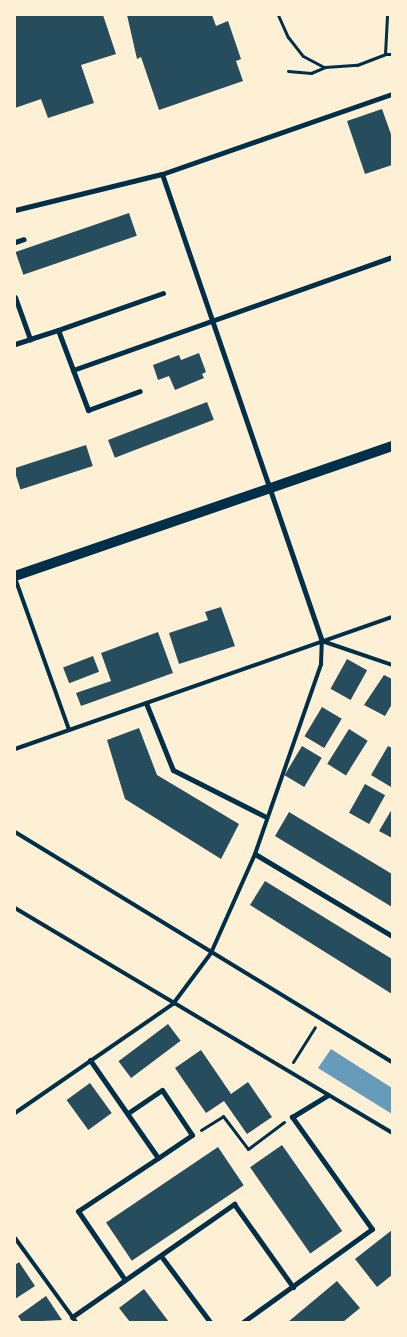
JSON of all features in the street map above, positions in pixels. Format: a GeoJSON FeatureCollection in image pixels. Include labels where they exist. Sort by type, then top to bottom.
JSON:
{"type":"FeatureCollection","features":[{"type":"Feature","properties":{"kind":"main road"},"geometry":{"type":"LineString","coordinates":[[15,577],[392,446]]}},
{"type":"Feature","properties":{"kind":"street"},"geometry":{"type":"LineString","coordinates":[[15,210],[162,174],[392,94]]}},
{"type":"Feature","properties":{"kind":"street"},"geometry":{"type":"LineString","coordinates":[[162,174],[322,642]]}},
{"type":"Feature","properties":{"kind":"street"},"geometry":{"type":"LineString","coordinates":[[15,242],[24,239]]}},
{"type":"Feature","properties":{"kind":"street"},"geometry":{"type":"LineString","coordinates":[[73,370],[214,322],[392,257]]}},
{"type":"Feature","properties":{"kind":"street"},"geometry":{"type":"LineString","coordinates":[[15,344],[163,293]]}},
{"type":"Feature","properties":{"kind":"street"},"geometry":{"type":"LineString","coordinates":[[15,297],[30,338]]}},
{"type":"Feature","properties":{"kind":"street"},"geometry":{"type":"LineString","coordinates":[[58,330],[88,410],[140,391]]}},
{"type":"Feature","properties":{"kind":"street"},"geometry":{"type":"LineString","coordinates":[[146,703],[173,770],[266,817]]}},
{"type":"Feature","properties":{"kind":"street"},"geometry":{"type":"LineString","coordinates":[[255,854],[392,936]]}},
{"type":"Feature","properties":{"kind":"street"},"geometry":{"type":"LineString","coordinates":[[90,1060],[158,1158]]}},
{"type":"Feature","properties":{"kind":"street"},"geometry":{"type":"LineString","coordinates":[[125,1280],[78,1211],[192,1135],[162,1090],[128,1113]]}},
{"type":"Feature","properties":{"kind":"street"},"geometry":{"type":"LineString","coordinates":[[243,1322],[372,1229],[292,1117],[328,1094]]}},
{"type":"Feature","properties":{"kind":"street"},"geometry":{"type":"LineString","coordinates":[[74,1320],[125,1280],[234,1204],[293,1287]]}},
{"type":"Feature","properties":{"kind":"street"},"geometry":{"type":"LineString","coordinates":[[161,1256],[210,1322]]}},
{"type":"Feature","properties":{"kind":"lane"},"geometry":{"type":"LineString","coordinates":[[15,577],[69,730]]}},
{"type":"Feature","properties":{"kind":"lane"},"geometry":{"type":"LineString","coordinates":[[15,749],[392,617]]}},
{"type":"Feature","properties":{"kind":"lane"},"geometry":{"type":"LineString","coordinates":[[322,642],[392,665]]}},
{"type":"Feature","properties":{"kind":"lane"},"geometry":{"type":"LineString","coordinates":[[15,1113],[173,1004],[211,953],[255,854],[266,817],[321,664],[322,642]]}},
{"type":"Feature","properties":{"kind":"lane"},"geometry":{"type":"LineString","coordinates":[[15,832],[392,1062]]}},
{"type":"Feature","properties":{"kind":"lane"},"geometry":{"type":"LineString","coordinates":[[15,908],[392,1133]]}},
{"type":"Feature","properties":{"kind":"lane"},"geometry":{"type":"LineString","coordinates":[[15,1238],[74,1320]]}},
{"type":"Feature","properties":{"kind":"path"},"geometry":{"type":"LineString","coordinates":[[278,15],[288,37],[303,56],[325,67]]}},
{"type":"Feature","properties":{"kind":"path"},"geometry":{"type":"LineString","coordinates":[[385,54],[387,15]]}},
{"type":"Feature","properties":{"kind":"path"},"geometry":{"type":"LineString","coordinates":[[288,70],[311,73],[325,67],[357,65],[385,54],[392,54]]}},
{"type":"Feature","properties":{"kind":"path"},"geometry":{"type":"LineString","coordinates":[[288,1071],[321,1019]]}},
{"type":"Feature","properties":{"kind":"path"},"geometry":{"type":"LineString","coordinates":[[192,1135],[223,1116],[248,1149],[292,1117]]}},
{"type":"Feature","properties":{"kind":"water"},"geometry":{"type":"Polygon","coordinates":[[[331,1049],[392,1088],[392,1114],[318,1068],[331,1049]]]}},
{"type":"Feature","properties":{"kind":"building"},"geometry":{"type":"Polygon","coordinates":[[[15,15],[103,15],[116,54],[81,65],[94,103],[48,118],[41,99],[15,108],[15,15]]]}},
{"type":"Feature","properties":{"kind":"building"},"geometry":{"type":"Polygon","coordinates":[[[127,15],[212,15],[216,26],[228,21],[241,59],[236,61],[243,81],[159,110],[141,57],[137,59],[127,15]]]}},
{"type":"Feature","properties":{"kind":"building"},"geometry":{"type":"Polygon","coordinates":[[[382,109],[392,137],[392,165],[365,174],[347,121],[382,109]]]}},
{"type":"Feature","properties":{"kind":"building"},"geometry":{"type":"Polygon","coordinates":[[[129,213],[137,236],[23,275],[16,252],[129,213]]]}},
{"type":"Feature","properties":{"kind":"building"},"geometry":{"type":"Polygon","coordinates":[[[199,353],[206,372],[202,374],[204,378],[175,390],[169,376],[158,380],[153,365],[179,355],[181,360],[199,353]]]}},
{"type":"Feature","properties":{"kind":"building"},"geometry":{"type":"Polygon","coordinates":[[[207,402],[214,420],[115,458],[108,440],[207,402]]]}},
{"type":"Feature","properties":{"kind":"building"},"geometry":{"type":"Polygon","coordinates":[[[86,445],[93,466],[21,489],[15,468],[86,445]]]}},
{"type":"Feature","properties":{"kind":"building"},"geometry":{"type":"Polygon","coordinates":[[[221,607],[235,646],[179,664],[169,633],[208,620],[205,612],[221,607]]]}},
{"type":"Feature","properties":{"kind":"building"},"geometry":{"type":"Polygon","coordinates":[[[158,632],[173,673],[81,706],[76,693],[111,681],[101,653],[158,632]]]}},
{"type":"Feature","properties":{"kind":"building"},"geometry":{"type":"Polygon","coordinates":[[[93,656],[99,672],[69,683],[63,667],[93,656]]]}},
{"type":"Feature","properties":{"kind":"building"},"geometry":{"type":"Polygon","coordinates":[[[347,659],[367,670],[351,700],[331,689],[347,659]]]}},
{"type":"Feature","properties":{"kind":"building"},"geometry":{"type":"Polygon","coordinates":[[[384,675],[392,679],[392,704],[385,716],[364,705],[384,675]]]}},
{"type":"Feature","properties":{"kind":"building"},"geometry":{"type":"Polygon","coordinates":[[[322,707],[342,719],[324,748],[304,736],[322,707]]]}},
{"type":"Feature","properties":{"kind":"building"},"geometry":{"type":"Polygon","coordinates":[[[139,728],[157,775],[239,824],[221,859],[125,799],[107,740],[139,728]]]}},
{"type":"Feature","properties":{"kind":"building"},"geometry":{"type":"Polygon","coordinates":[[[349,729],[368,741],[346,775],[327,764],[349,729]]]}},
{"type":"Feature","properties":{"kind":"building"},"geometry":{"type":"Polygon","coordinates":[[[302,746],[322,758],[304,787],[284,775],[302,746]]]}},
{"type":"Feature","properties":{"kind":"building"},"geometry":{"type":"Polygon","coordinates":[[[388,746],[392,748],[391,787],[371,775],[388,746]]]}},
{"type":"Feature","properties":{"kind":"building"},"geometry":{"type":"Polygon","coordinates":[[[365,784],[385,795],[369,824],[349,813],[365,784]]]}},
{"type":"Feature","properties":{"kind":"building"},"geometry":{"type":"Polygon","coordinates":[[[392,809],[392,838],[379,831],[392,809]]]}},
{"type":"Feature","properties":{"kind":"building"},"geometry":{"type":"Polygon","coordinates":[[[289,812],[392,874],[392,907],[275,836],[289,812]]]}},
{"type":"Feature","properties":{"kind":"building"},"geometry":{"type":"Polygon","coordinates":[[[265,881],[392,959],[392,994],[250,905],[265,881]]]}},
{"type":"Feature","properties":{"kind":"building"},"geometry":{"type":"Polygon","coordinates":[[[168,1024],[181,1041],[131,1078],[118,1061],[168,1024]]]}},
{"type":"Feature","properties":{"kind":"building"},"geometry":{"type":"Polygon","coordinates":[[[201,1050],[231,1094],[248,1082],[272,1117],[247,1134],[224,1101],[206,1113],[175,1068],[201,1050]]]}},
{"type":"Feature","properties":{"kind":"building"},"geometry":{"type":"Polygon","coordinates":[[[90,1083],[112,1113],[88,1130],[67,1100],[90,1083]]]}},
{"type":"Feature","properties":{"kind":"building"},"geometry":{"type":"Polygon","coordinates":[[[282,1145],[342,1231],[310,1253],[250,1167],[282,1145]]]}},
{"type":"Feature","properties":{"kind":"building"},"geometry":{"type":"Polygon","coordinates":[[[218,1147],[244,1185],[132,1261],[106,1222],[218,1147]]]}},
{"type":"Feature","properties":{"kind":"building"},"geometry":{"type":"Polygon","coordinates":[[[392,1230],[392,1275],[377,1287],[355,1259],[392,1230]]]}},
{"type":"Feature","properties":{"kind":"building"},"geometry":{"type":"Polygon","coordinates":[[[19,1262],[35,1286],[15,1299],[15,1265],[19,1262]]]}},
{"type":"Feature","properties":{"kind":"building"},"geometry":{"type":"Polygon","coordinates":[[[337,1281],[360,1308],[343,1322],[288,1322],[337,1281]]]}},
{"type":"Feature","properties":{"kind":"building"},"geometry":{"type":"Polygon","coordinates":[[[144,1289],[169,1322],[130,1322],[119,1308],[144,1289]]]}},
{"type":"Feature","properties":{"kind":"building"},"geometry":{"type":"Polygon","coordinates":[[[46,1296],[62,1320],[22,1322],[18,1316],[46,1296]]]}}]}
